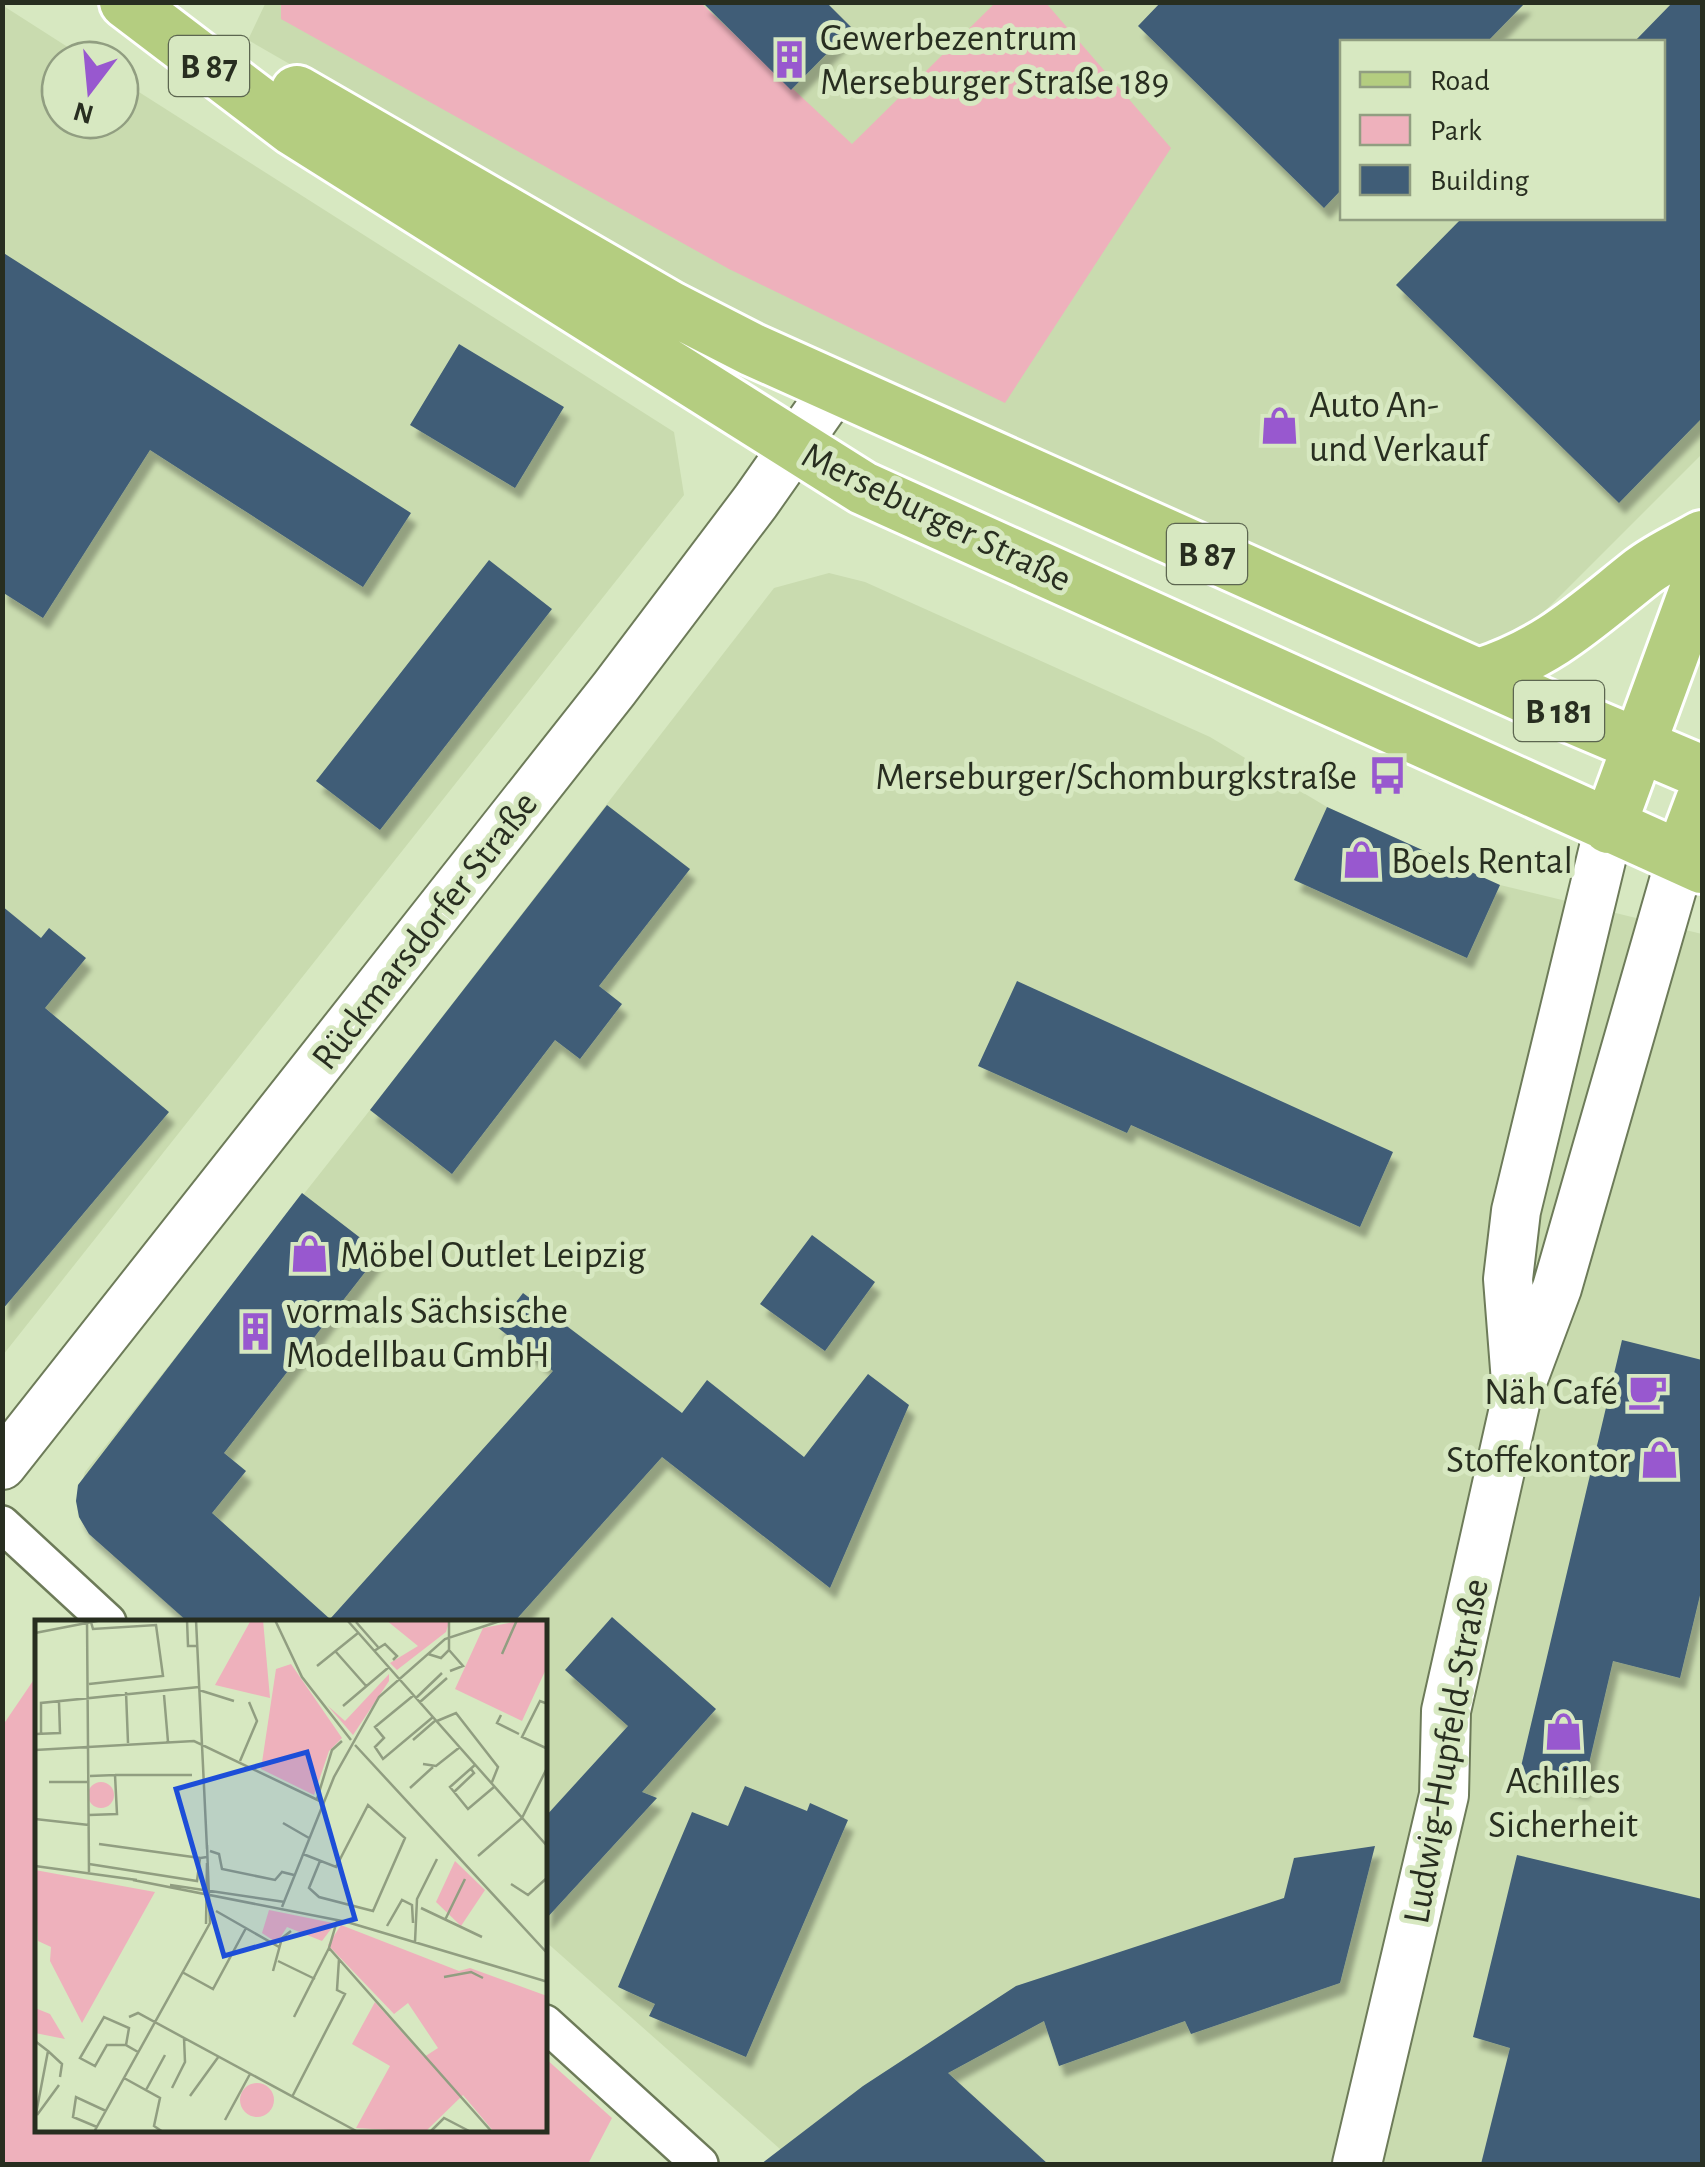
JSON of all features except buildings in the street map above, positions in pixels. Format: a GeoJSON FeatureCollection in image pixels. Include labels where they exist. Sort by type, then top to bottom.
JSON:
{"type":"FeatureCollection","features":[{"type":"Feature","properties":{"kind":"main road","name":"Merseburger Straße"},"geometry":{"type":"LineString","coordinates":[[129,2],[296,91],[671,308],[753,350],[1702,772]]}},
{"type":"Feature","properties":{"kind":"main road","name":"Merseburger Straße"},"geometry":{"type":"LineString","coordinates":[[129,2],[293,129],[864,488],[1692,862]]}},
{"type":"Feature","properties":{"kind":"main road","name":"Rückmarsdorfer Straße"},"geometry":{"type":"LineString","coordinates":[[2,1465],[614,689],[836,387]]}},
{"type":"Feature","properties":{"kind":"main road"},"geometry":{"type":"LineString","coordinates":[[1479,676],[1535,654],[1645,570],[1702,537]]}},
{"type":"Feature","properties":{"kind":"main road"},"geometry":{"type":"LineString","coordinates":[[1609,827],[1702,573]]}},
{"type":"Feature","properties":{"kind":"main road"},"geometry":{"type":"LineString","coordinates":[[1692,862],[1702,800]]}},
{"type":"Feature","properties":{"kind":"main road","name":"Ludwig-Hupfeld-Straße"},"geometry":{"type":"LineString","coordinates":[[1517,1396],[1508,1279],[1516,1211],[1609,827]]}},
{"type":"Feature","properties":{"kind":"main road","name":"Ludwig-Hupfeld-Straße"},"geometry":{"type":"LineString","coordinates":[[1356,2164],[1444,1795],[1446,1711],[1517,1396],[1557,1288],[1692,862]]}},
{"type":"Feature","properties":{"kind":"street"},"geometry":{"type":"LineString","coordinates":[[2,1524],[106,1620]]}},
{"type":"Feature","properties":{"kind":"street"},"geometry":{"type":"LineString","coordinates":[[548,2025],[700,2164]]}},
{"type":"Feature","properties":{"kind":"shaded area"},"geometry":{"type":"Polygon","coordinates":[[[266,2],[1702,3],[1702,454],[1499,657],[712,307],[248,40],[266,2]]]}},
{"type":"Feature","properties":{"kind":"shaded area"},"geometry":{"type":"Polygon","coordinates":[[[2,5],[57,40],[40,40],[40,140],[140,140],[140,93],[674,432],[684,495],[3,1355],[2,5]]]}},
{"type":"Feature","properties":{"kind":"shaded area"},"geometry":{"type":"Polygon","coordinates":[[[829,573],[865,582],[1210,737],[1327,807],[1500,885],[1702,934],[1702,2164],[792,2164],[780,2149],[548,1944],[548,1620],[185,1620],[89,1534],[79,1517],[76,1501],[85,1472],[774,588],[829,573]]]}},
{"type":"Feature","properties":{"kind":"green space"},"geometry":{"type":"Polygon","coordinates":[[[281,3],[701,3],[852,144],[995,3],[1046,3],[1171,148],[1005,403],[729,269],[281,19],[281,3]]]}},
{"type":"Feature","properties":{"kind":"green space"},"geometry":{"type":"Polygon","coordinates":[[[35,1678],[35,2132],[548,2132],[548,2061],[612,2118],[588,2164],[3,2164],[3,1725],[35,1678]]]}},
{"type":"Feature","properties":{"kind":"place","name":"Gewerbezentrum Merseburger Straße 189"},"geometry":{"type":"Point","coordinates":[790,59]}},
{"type":"Feature","properties":{"kind":"place","name":"Auto An- und Verkauf"},"geometry":{"type":"Point","coordinates":[1279,426]}},
{"type":"Feature","properties":{"kind":"place","name":"Merseburger/Schomburgkstraße"},"geometry":{"type":"Point","coordinates":[1387,776]}},
{"type":"Feature","properties":{"kind":"place","name":"Boels Rental"},"geometry":{"type":"Point","coordinates":[1361,860]}},
{"type":"Feature","properties":{"kind":"place","name":"Möbel Outlet Leipzig"},"geometry":{"type":"Point","coordinates":[310,1254]}},
{"type":"Feature","properties":{"kind":"place","name":"vormals Sächsische Modellbau GmbH"},"geometry":{"type":"Point","coordinates":[256,1332]}},
{"type":"Feature","properties":{"kind":"place","name":"Näh Café"},"geometry":{"type":"Point","coordinates":[1648,1391]}},
{"type":"Feature","properties":{"kind":"place","name":"Stoffekontor"},"geometry":{"type":"Point","coordinates":[1660,1459]}},
{"type":"Feature","properties":{"kind":"place","name":"Achilles Sicherheit"},"geometry":{"type":"Point","coordinates":[1563,1731]}}]}
